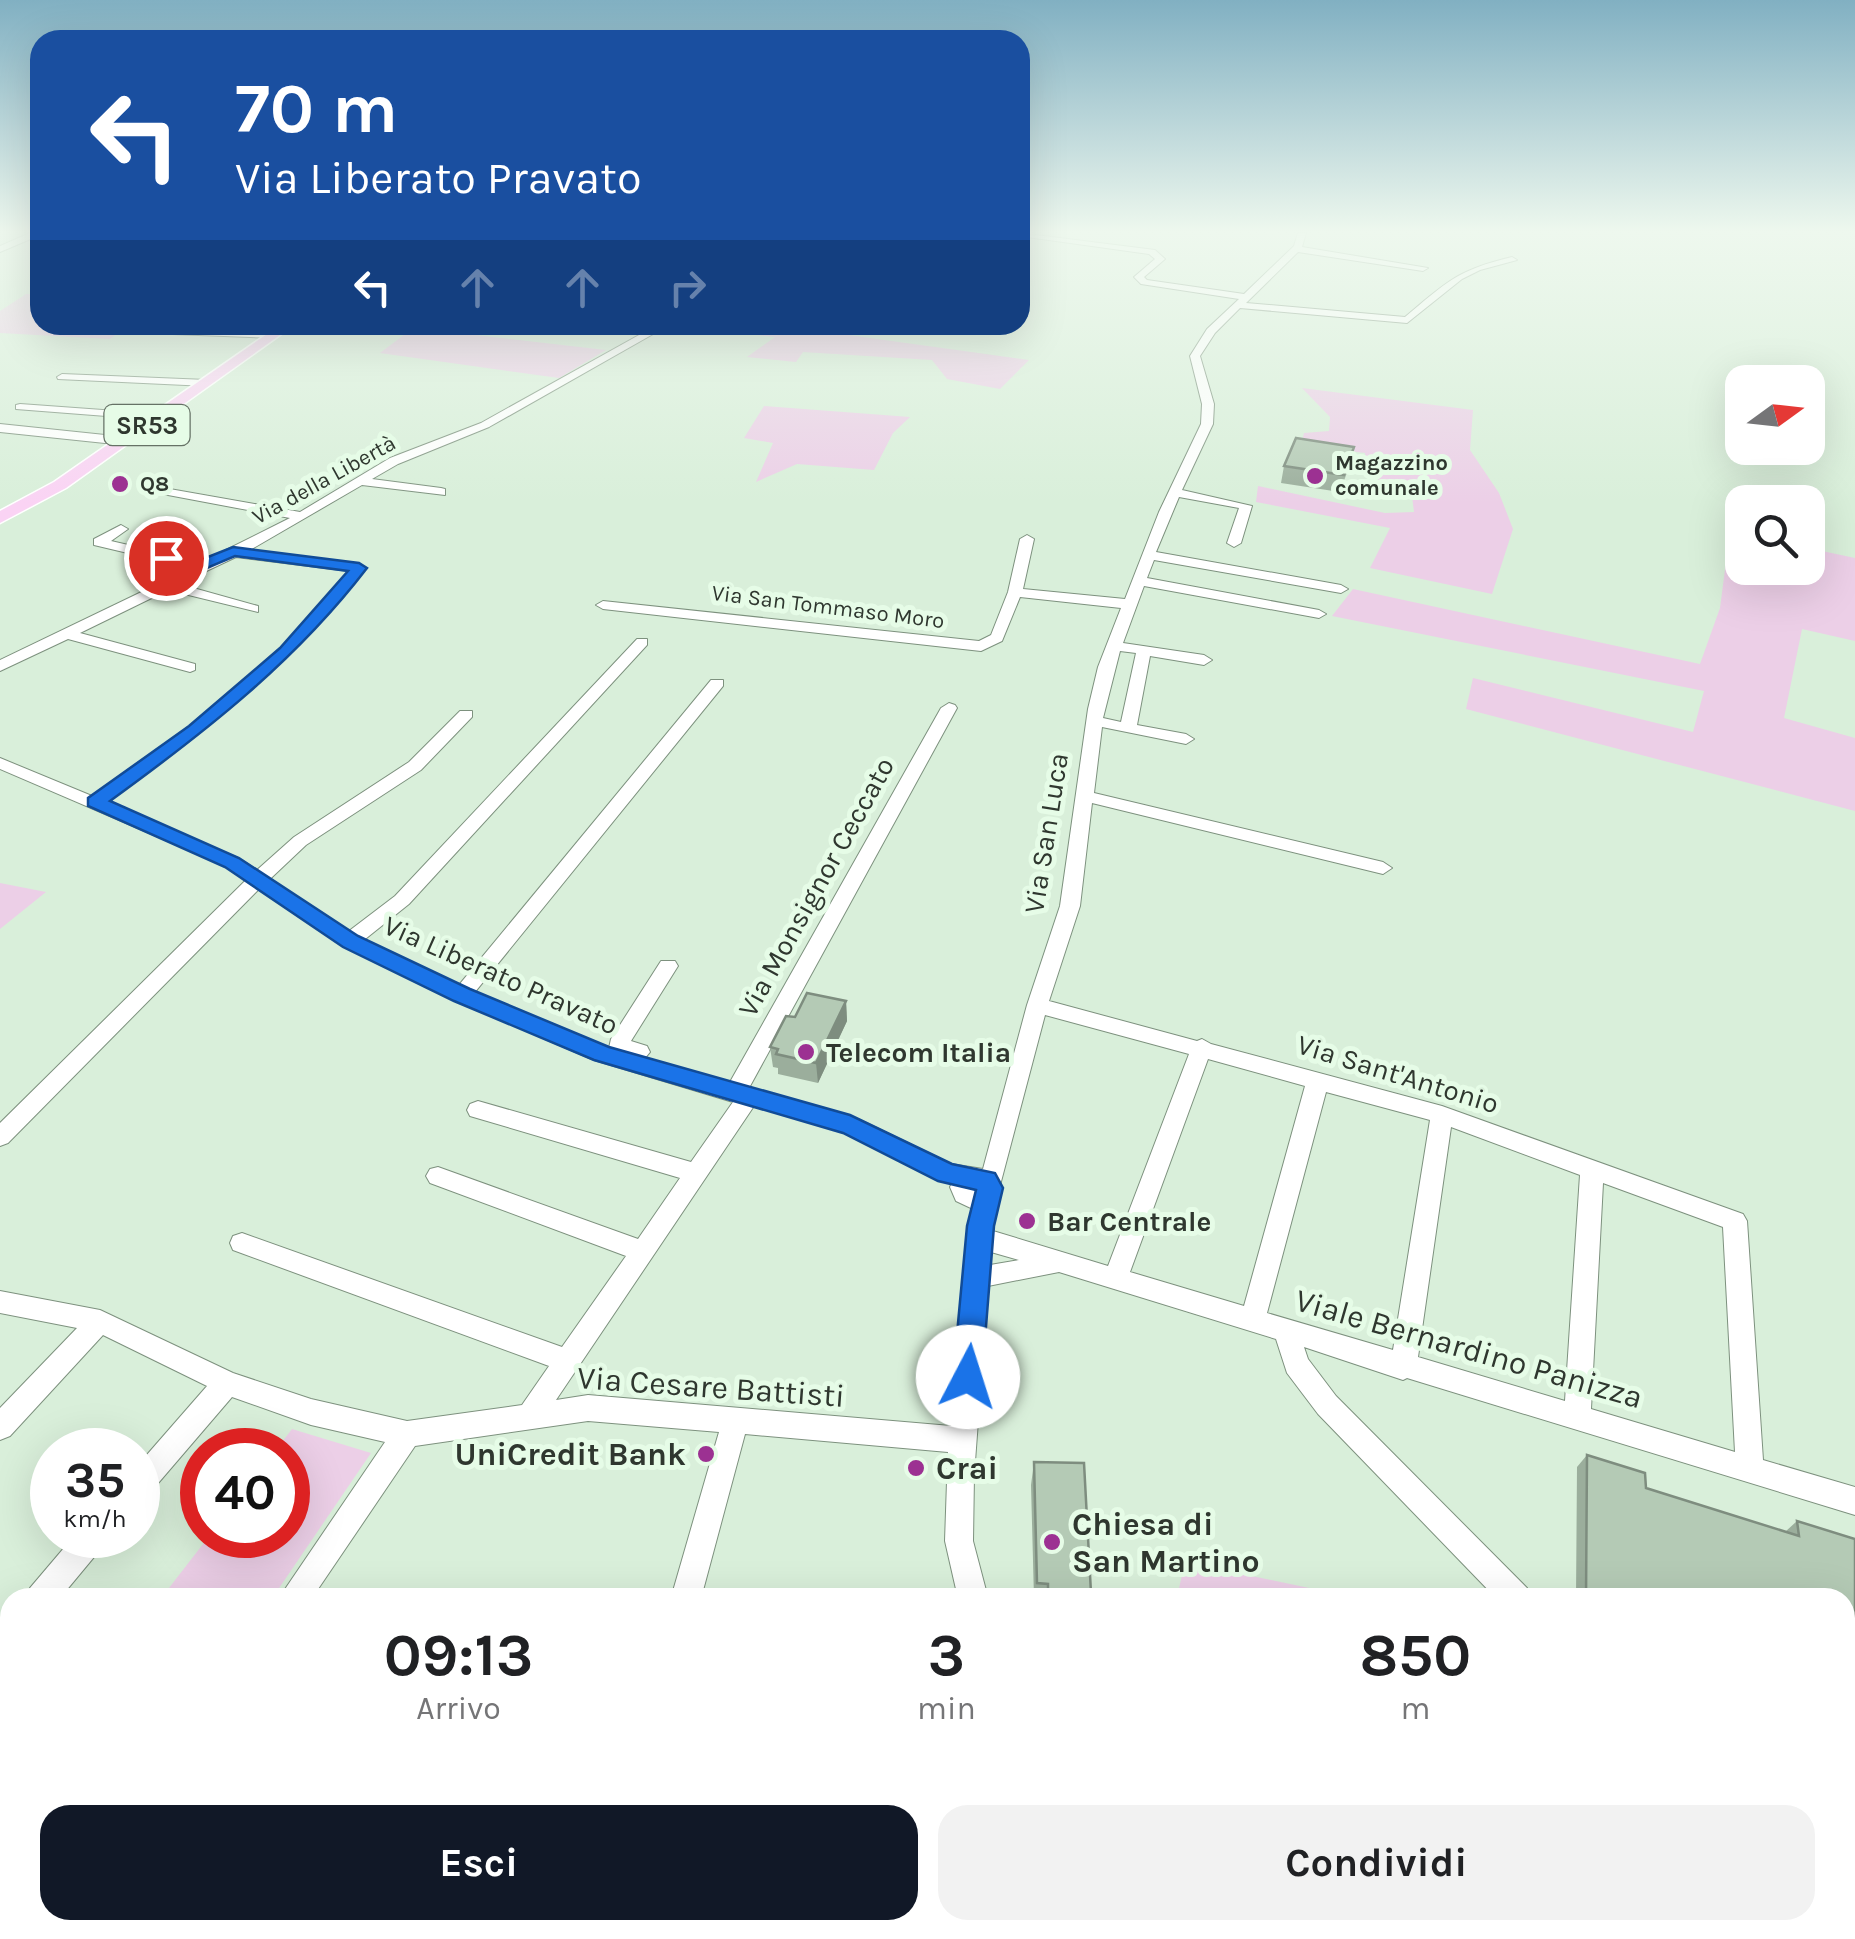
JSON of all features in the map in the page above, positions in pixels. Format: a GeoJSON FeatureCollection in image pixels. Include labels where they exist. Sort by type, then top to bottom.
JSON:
{"type":"FeatureCollection","features":[{"type":"Feature","properties":{"kind":"main road","name":"SR53"},"geometry":{"type":"LineString","coordinates":[[0,518],[60,485],[274,335]]}},
{"type":"Feature","properties":{"kind":"street","name":"Via San Luca"},"geometry":{"type":"LineString","coordinates":[[975,1188],[996,1152],[1037,1004],[1070,906],[1094,721],[1113,646],[1209,414],[1195,356],[1218,323]]}},
{"type":"Feature","properties":{"kind":"street","name":"Via della Libertà"},"geometry":{"type":"LineString","coordinates":[[0,666],[303,516],[394,461],[484,425],[646,335]]}},
{"type":"Feature","properties":{"kind":"street"},"geometry":{"type":"LineString","coordinates":[[148,342],[256,348]]}},
{"type":"Feature","properties":{"kind":"street"},"geometry":{"type":"LineString","coordinates":[[62,377],[207,382]]}},
{"type":"Feature","properties":{"kind":"street"},"geometry":{"type":"LineString","coordinates":[[20,408],[158,417]]}},
{"type":"Feature","properties":{"kind":"street"},"geometry":{"type":"LineString","coordinates":[[0,428],[124,441]]}},
{"type":"Feature","properties":{"kind":"street"},"geometry":{"type":"LineString","coordinates":[[357,481],[441,492]]}},
{"type":"Feature","properties":{"kind":"street"},"geometry":{"type":"LineString","coordinates":[[168,491],[303,516]]}},
{"type":"Feature","properties":{"kind":"street"},"geometry":{"type":"LineString","coordinates":[[1175,492],[1239,498],[1246,506],[1234,543]]}},
{"type":"Feature","properties":{"kind":"street"},"geometry":{"type":"LineString","coordinates":[[121,529],[99,542],[200,566]]}},
{"type":"Feature","properties":{"kind":"street","name":"Via San Tommaso Moro"},"geometry":{"type":"LineString","coordinates":[[603,606],[981,646],[997,638],[1028,539]]}},
{"type":"Feature","properties":{"kind":"street"},"geometry":{"type":"LineString","coordinates":[[95,802],[196,730],[286,652],[359,568],[233,552]]}},
{"type":"Feature","properties":{"kind":"street"},"geometry":{"type":"LineString","coordinates":[[1148,555],[1342,588]]}},
{"type":"Feature","properties":{"kind":"street"},"geometry":{"type":"LineString","coordinates":[[1138,581],[1319,614]]}},
{"type":"Feature","properties":{"kind":"street"},"geometry":{"type":"LineString","coordinates":[[162,584],[253,608]]}},
{"type":"Feature","properties":{"kind":"street"},"geometry":{"type":"LineString","coordinates":[[1014,592],[1129,604]]}},
{"type":"Feature","properties":{"kind":"street"},"geometry":{"type":"LineString","coordinates":[[67,634],[190,667]]}},
{"type":"Feature","properties":{"kind":"street"},"geometry":{"type":"LineString","coordinates":[[350,941],[402,900],[642,642]]}},
{"type":"Feature","properties":{"kind":"street"},"geometry":{"type":"LineString","coordinates":[[1113,646],[1204,660]]}},
{"type":"Feature","properties":{"kind":"street"},"geometry":{"type":"LineString","coordinates":[[1128,728],[1144,650]]}},
{"type":"Feature","properties":{"kind":"street"},"geometry":{"type":"LineString","coordinates":[[462,995],[718,683]]}},
{"type":"Feature","properties":{"kind":"street","name":"Via Monsignor Ceccato"},"geometry":{"type":"LineString","coordinates":[[531,1414],[697,1173],[948,708]]}},
{"type":"Feature","properties":{"kind":"street"},"geometry":{"type":"LineString","coordinates":[[0,1137],[257,880],[300,841],[415,766],[466,714]]}},
{"type":"Feature","properties":{"kind":"street"},"geometry":{"type":"LineString","coordinates":[[1094,721],[1186,739]]}},
{"type":"Feature","properties":{"kind":"street","name":"Via Liberato Pravato"},"geometry":{"type":"LineString","coordinates":[[0,763],[232,862],[350,941],[462,995],[602,1054],[862,1130],[975,1188]]}},
{"type":"Feature","properties":{"kind":"street"},"geometry":{"type":"LineString","coordinates":[[1086,796],[1383,868]]}},
{"type":"Feature","properties":{"kind":"street"},"geometry":{"type":"LineString","coordinates":[[668,966],[618,1046],[741,1093]]}},
{"type":"Feature","properties":{"kind":"street","name":"Via Sant'Antonio"},"geometry":{"type":"LineString","coordinates":[[1037,1004],[1442,1114],[1735,1221],[1750,1467]]}},
{"type":"Feature","properties":{"kind":"street"},"geometry":{"type":"LineString","coordinates":[[1116,1277],[1202,1047]]}},
{"type":"Feature","properties":{"kind":"street"},"geometry":{"type":"LineString","coordinates":[[1252,1322],[1318,1080]]}},
{"type":"Feature","properties":{"kind":"street"},"geometry":{"type":"LineString","coordinates":[[478,1110],[697,1173]]}},
{"type":"Feature","properties":{"kind":"street"},"geometry":{"type":"LineString","coordinates":[[1404,1368],[1442,1114]]}},
{"type":"Feature","properties":{"kind":"street"},"geometry":{"type":"LineString","coordinates":[[1577,1418],[1592,1169]]}},
{"type":"Feature","properties":{"kind":"street"},"geometry":{"type":"LineString","coordinates":[[438,1176],[645,1252]]}},
{"type":"Feature","properties":{"kind":"street"},"geometry":{"type":"LineString","coordinates":[[971,1588],[959,1541],[962,1440],[980,1235],[975,1188]]}},
{"type":"Feature","properties":{"kind":"street","name":"Viale Bernardino Panizza"},"geometry":{"type":"LineString","coordinates":[[980,1235],[1288,1334],[1855,1500]]}},
{"type":"Feature","properties":{"kind":"street"},"geometry":{"type":"LineString","coordinates":[[242,1242],[569,1361]]}},
{"type":"Feature","properties":{"kind":"street","name":"Viale Bernardino Panizza"},"geometry":{"type":"LineString","coordinates":[[976,1276],[1065,1264]]}},
{"type":"Feature","properties":{"kind":"street","name":"Via Cesare Battisti"},"geometry":{"type":"LineString","coordinates":[[0,1302],[100,1321],[227,1383],[311,1412],[407,1434],[588,1408],[962,1440]]}},
{"type":"Feature","properties":{"kind":"street"},"geometry":{"type":"LineString","coordinates":[[0,1427],[100,1321]]}},
{"type":"Feature","properties":{"kind":"street"},"geometry":{"type":"LineString","coordinates":[[1288,1334],[1296,1365],[1327,1405],[1506,1588]]}},
{"type":"Feature","properties":{"kind":"street"},"geometry":{"type":"LineString","coordinates":[[160,1461],[227,1383]]}},
{"type":"Feature","properties":{"kind":"street"},"geometry":{"type":"LineString","coordinates":[[689,1588],[736,1422]]}},
{"type":"Feature","properties":{"kind":"street"},"geometry":{"type":"LineString","coordinates":[[301,1588],[407,1434]]}},
{"type":"Feature","properties":{"kind":"street"},"geometry":{"type":"LineString","coordinates":[[49,1588],[74,1558]]}},
{"type":"Feature","properties":{"kind":"shaded area"},"geometry":{"type":"Polygon","coordinates":[[[0,323],[30,323],[30,335],[0,333],[0,323]]]}},
{"type":"Feature","properties":{"kind":"shaded area"},"geometry":{"type":"Polygon","coordinates":[[[37,335],[115,335],[110,339],[37,335]]]}},
{"type":"Feature","properties":{"kind":"shaded area"},"geometry":{"type":"Polygon","coordinates":[[[404,335],[474,335],[606,350],[559,378],[380,353],[404,335]]]}},
{"type":"Feature","properties":{"kind":"shaded area"},"geometry":{"type":"Polygon","coordinates":[[[756,335],[849,335],[1029,360],[1000,389],[947,379],[932,360],[803,352],[796,362],[747,357],[775,337],[756,335]]]}},
{"type":"Feature","properties":{"kind":"shaded area"},"geometry":{"type":"Polygon","coordinates":[[[1302,388],[1473,410],[1470,450],[1499,493],[1513,529],[1492,594],[1370,568],[1390,528],[1256,502],[1258,486],[1385,513],[1414,512],[1412,496],[1367,474],[1365,453],[1301,445],[1304,433],[1329,431],[1330,417],[1302,388]]]}},
{"type":"Feature","properties":{"kind":"shaded area"},"geometry":{"type":"Polygon","coordinates":[[[764,406],[910,417],[893,433],[874,470],[797,464],[756,482],[773,443],[744,438],[764,406]]]}},
{"type":"Feature","properties":{"kind":"shaded area"},"geometry":{"type":"Polygon","coordinates":[[[1825,552],[1855,558],[1855,641],[1802,629],[1784,718],[1855,738],[1855,811],[1466,709],[1473,678],[1693,732],[1704,691],[1332,616],[1353,589],[1700,664],[1720,608],[1725,570],[1725,585],[1825,585],[1825,552]]]}},
{"type":"Feature","properties":{"kind":"shaded area"},"geometry":{"type":"Polygon","coordinates":[[[0,883],[46,892],[0,929],[0,883]]]}},
{"type":"Feature","properties":{"kind":"shaded area"},"geometry":{"type":"Polygon","coordinates":[[[310,1434],[371,1453],[310,1543],[310,1434]]]}},
{"type":"Feature","properties":{"kind":"shaded area"},"geometry":{"type":"Polygon","coordinates":[[[192,1558],[300,1558],[279,1588],[169,1588],[192,1558]]]}},
{"type":"Feature","properties":{"kind":"shaded area"},"geometry":{"type":"Polygon","coordinates":[[[1185,1562],[1309,1588],[1179,1588],[1185,1562]]]}},
{"type":"Feature","properties":{"kind":"building"},"geometry":{"type":"Polygon","coordinates":[[[1296,438],[1354,447],[1344,475],[1284,466],[1296,438]]]}},
{"type":"Feature","properties":{"kind":"building"},"geometry":{"type":"Polygon","coordinates":[[[807,993],[846,1001],[816,1063],[776,1054],[778,1049],[770,1047],[786,1016],[795,1017],[807,993]]]}},
{"type":"Feature","properties":{"kind":"building"},"geometry":{"type":"Polygon","coordinates":[[[1587,1455],[1645,1473],[1646,1488],[1799,1536],[1797,1521],[1855,1539],[1855,1588],[1586,1588],[1587,1455]]]}},
{"type":"Feature","properties":{"kind":"building"},"geometry":{"type":"Polygon","coordinates":[[[1034,1462],[1084,1463],[1091,1588],[1048,1588],[1048,1584],[1037,1583],[1034,1462]]]}},
{"type":"Feature","properties":{"kind":"place","name":"Magazzino comunale"},"geometry":{"type":"Point","coordinates":[1315,476]}},
{"type":"Feature","properties":{"kind":"place","name":"Q8"},"geometry":{"type":"Point","coordinates":[120,484]}},
{"type":"Feature","properties":{"kind":"place","name":"Telecom Italia"},"geometry":{"type":"Point","coordinates":[806,1052]}},
{"type":"Feature","properties":{"kind":"place","name":"Bar Centrale"},"geometry":{"type":"Point","coordinates":[1027,1221]}},
{"type":"Feature","properties":{"kind":"place","name":"UniCredit Bank"},"geometry":{"type":"Point","coordinates":[706,1454]}},
{"type":"Feature","properties":{"kind":"place","name":"Crai"},"geometry":{"type":"Point","coordinates":[916,1468]}},
{"type":"Feature","properties":{"kind":"place","name":"Chiesa di San Martino"},"geometry":{"type":"Point","coordinates":[1052,1542]}},
{"type":"Feature","properties":{"kind":"route"},"geometry":{"type":"LineString","coordinates":[[166,558],[200,566],[233,552],[359,568],[286,652],[196,730],[95,802],[232,862],[350,941],[462,995],[602,1054],[850,1126],[947,1174],[986,1181],[989,1188],[980,1226],[968,1377]]}}]}
